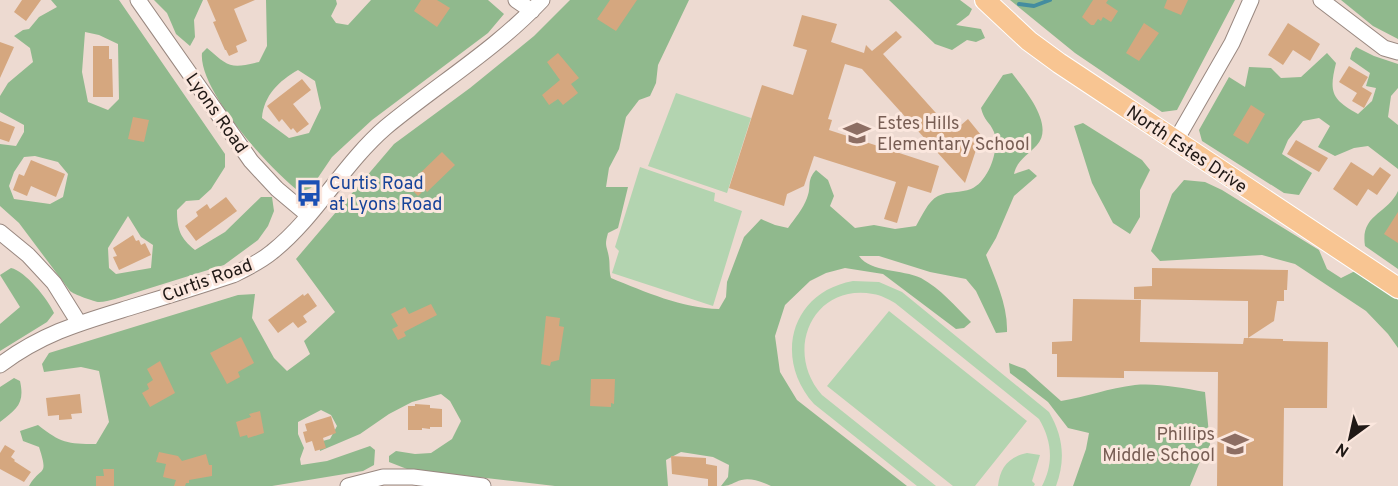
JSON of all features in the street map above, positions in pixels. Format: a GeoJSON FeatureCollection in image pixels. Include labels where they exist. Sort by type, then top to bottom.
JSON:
{"type":"FeatureCollection","features":[{"type":"Feature","properties":{"kind":"main road","name":"North Estes Drive"},"geometry":{"type":"LineString","coordinates":[[985,0],[1029,41],[1175,142],[1398,288]]}},
{"type":"Feature","properties":{"kind":"street","name":"Lyons Road"},"geometry":{"type":"LineString","coordinates":[[138,0],[251,160],[277,189],[308,215]]}},
{"type":"Feature","properties":{"kind":"street"},"geometry":{"type":"LineString","coordinates":[[516,0],[537,6]]}},
{"type":"Feature","properties":{"kind":"street"},"geometry":{"type":"LineString","coordinates":[[1175,142],[1228,50],[1251,0]]}},
{"type":"Feature","properties":{"kind":"street"},"geometry":{"type":"LineString","coordinates":[[1321,0],[1384,48],[1398,52]]}},
{"type":"Feature","properties":{"kind":"street","name":"Curtis Road"},"geometry":{"type":"LineString","coordinates":[[0,365],[22,349],[53,332],[233,275],[255,264],[273,251],[308,215],[358,155],[386,128],[498,41],[537,6]]}},
{"type":"Feature","properties":{"kind":"street"},"geometry":{"type":"LineString","coordinates":[[0,232],[28,255],[54,283],[79,323]]}},
{"type":"Feature","properties":{"kind":"street"},"geometry":{"type":"LineString","coordinates":[[348,486],[413,477],[483,486]]}},
{"type":"Feature","properties":{"kind":"green space"},"geometry":{"type":"Polygon","coordinates":[[[51,0],[119,0],[225,154],[225,167],[211,189],[199,200],[186,201],[177,210],[179,228],[186,241],[195,250],[225,232],[261,197],[272,197],[274,211],[268,226],[258,240],[224,265],[115,299],[97,302],[70,291],[19,223],[0,206],[0,144],[16,146],[24,132],[24,125],[0,112],[0,96],[8,83],[33,62],[30,48],[14,36],[29,29],[39,17],[57,7],[51,0]],[[85,32],[82,72],[88,102],[108,110],[119,99],[118,44],[99,35],[85,32]],[[35,156],[24,157],[14,172],[9,186],[14,199],[50,204],[63,197],[68,174],[58,162],[35,156]],[[128,216],[108,248],[109,268],[116,274],[151,268],[153,245],[141,237],[128,216]]]}},
{"type":"Feature","properties":{"kind":"green space"},"geometry":{"type":"Polygon","coordinates":[[[154,0],[203,0],[194,20],[195,37],[190,46],[176,34],[167,13],[154,0]]]}},
{"type":"Feature","properties":{"kind":"green space"},"geometry":{"type":"Polygon","coordinates":[[[266,0],[336,0],[337,4],[331,16],[336,23],[348,25],[371,0],[488,0],[504,14],[488,33],[372,120],[332,157],[311,188],[300,192],[255,149],[224,108],[204,69],[202,53],[207,48],[225,63],[236,66],[259,62],[267,46],[266,0]],[[298,70],[291,74],[269,96],[262,118],[289,138],[309,133],[321,108],[315,81],[298,70]]]}},
{"type":"Feature","properties":{"kind":"green space"},"geometry":{"type":"Polygon","coordinates":[[[570,0],[689,0],[658,65],[656,83],[650,96],[639,100],[626,117],[619,149],[609,168],[606,187],[628,187],[618,228],[608,233],[606,244],[611,278],[691,306],[719,309],[726,297],[727,282],[744,237],[761,219],[788,228],[805,202],[811,177],[816,170],[828,180],[834,196],[830,206],[855,228],[874,225],[895,229],[916,226],[934,198],[946,193],[971,189],[983,180],[994,156],[995,139],[994,132],[981,108],[1003,75],[1012,73],[1024,89],[1040,118],[1043,128],[1042,137],[1020,161],[1014,174],[1029,169],[1037,176],[1014,196],[986,255],[1003,302],[1007,332],[996,333],[976,291],[966,279],[930,272],[879,256],[859,256],[871,265],[913,275],[928,282],[971,322],[964,328],[956,329],[883,274],[845,268],[826,273],[810,281],[785,305],[775,336],[780,372],[797,400],[907,486],[771,486],[749,479],[721,486],[728,477],[729,465],[713,457],[681,452],[666,460],[668,486],[555,486],[407,469],[389,462],[389,456],[396,451],[415,454],[431,453],[452,439],[461,421],[450,401],[441,394],[412,402],[389,414],[360,434],[320,451],[319,442],[330,439],[337,426],[331,415],[321,410],[298,422],[298,434],[304,448],[300,459],[301,465],[327,461],[370,446],[375,450],[374,465],[363,471],[272,486],[29,486],[42,470],[43,463],[39,447],[23,441],[20,431],[38,425],[53,436],[65,441],[96,444],[109,422],[99,371],[81,367],[44,372],[42,364],[49,353],[238,295],[255,294],[252,318],[274,358],[287,371],[310,354],[304,341],[335,312],[296,259],[394,144],[470,88],[534,36],[570,0]]]}},
{"type":"Feature","properties":{"kind":"green space"},"geometry":{"type":"Polygon","coordinates":[[[889,0],[960,0],[972,9],[969,15],[956,25],[981,29],[985,38],[976,42],[967,40],[952,50],[935,44],[889,0]]]}},
{"type":"Feature","properties":{"kind":"green space"},"geometry":{"type":"Polygon","coordinates":[[[1010,0],[1235,0],[1177,110],[1162,112],[1075,53],[1010,0]]]}},
{"type":"Feature","properties":{"kind":"green space"},"geometry":{"type":"Polygon","coordinates":[[[1341,0],[1398,0],[1398,39],[1373,26],[1341,0]]]}},
{"type":"Feature","properties":{"kind":"green space"},"geometry":{"type":"Polygon","coordinates":[[[1356,47],[1398,64],[1398,88],[1391,96],[1388,117],[1398,125],[1398,169],[1368,146],[1354,148],[1335,156],[1318,147],[1330,126],[1319,118],[1303,121],[1288,140],[1282,154],[1312,173],[1299,195],[1284,193],[1202,141],[1199,130],[1229,77],[1245,87],[1249,67],[1271,68],[1281,78],[1301,77],[1327,53],[1336,63],[1333,81],[1334,94],[1342,104],[1358,114],[1372,101],[1376,88],[1366,86],[1370,73],[1350,59],[1356,47]]]}},
{"type":"Feature","properties":{"kind":"green space"},"geometry":{"type":"Polygon","coordinates":[[[676,93],[751,118],[727,193],[648,166],[676,93]]]}},
{"type":"Feature","properties":{"kind":"green space"},"geometry":{"type":"Polygon","coordinates":[[[1083,123],[1142,160],[1150,170],[1140,190],[1140,217],[1130,234],[1113,223],[1092,183],[1074,126],[1083,123]]]}},
{"type":"Feature","properties":{"kind":"green space"},"geometry":{"type":"Polygon","coordinates":[[[640,167],[715,193],[714,201],[742,211],[713,306],[612,273],[619,251],[615,247],[640,167]]]}},
{"type":"Feature","properties":{"kind":"green space"},"geometry":{"type":"Polygon","coordinates":[[[1184,180],[1205,182],[1222,190],[1319,250],[1327,269],[1341,278],[1355,271],[1398,300],[1398,348],[1366,311],[1295,264],[1262,255],[1160,261],[1151,251],[1172,194],[1184,180]]]}},
{"type":"Feature","properties":{"kind":"green space"},"geometry":{"type":"Polygon","coordinates":[[[1398,191],[1398,269],[1365,246],[1365,235],[1370,221],[1388,205],[1398,191]]]}},
{"type":"Feature","properties":{"kind":"green space"},"geometry":{"type":"Polygon","coordinates":[[[11,268],[23,274],[36,286],[54,313],[47,322],[0,351],[0,324],[20,307],[0,275],[11,268]]]}},
{"type":"Feature","properties":{"kind":"green space"},"geometry":{"type":"Polygon","coordinates":[[[853,281],[879,282],[902,292],[1049,412],[1062,448],[1061,466],[1056,486],[1042,486],[1048,469],[1050,452],[1047,436],[1039,419],[895,303],[879,295],[852,293],[834,299],[820,310],[810,324],[805,341],[805,359],[811,378],[822,395],[936,486],[917,486],[814,404],[801,386],[794,367],[792,348],[795,329],[803,313],[815,298],[832,288],[853,281]]]}},
{"type":"Feature","properties":{"kind":"green space"},"geometry":{"type":"Polygon","coordinates":[[[889,311],[1027,421],[975,486],[953,486],[827,386],[889,311]]]}},
{"type":"Feature","properties":{"kind":"green space"},"geometry":{"type":"Polygon","coordinates":[[[1009,363],[1025,369],[1061,401],[1135,385],[1161,385],[1205,392],[1210,445],[1190,486],[1073,486],[1089,433],[1068,428],[1048,402],[1010,373],[1009,363]]]}},
{"type":"Feature","properties":{"kind":"green space"},"geometry":{"type":"Polygon","coordinates":[[[14,378],[20,381],[20,400],[15,409],[0,422],[0,387],[14,378]]]}},
{"type":"Feature","properties":{"kind":"green space"},"geometry":{"type":"Polygon","coordinates":[[[1027,453],[1040,455],[1032,481],[1034,486],[998,486],[1006,464],[1015,457],[1027,453]]]}},
{"type":"Feature","properties":{"kind":"building"},"geometry":{"type":"Polygon","coordinates":[[[22,0],[41,0],[26,21],[14,12],[22,0]]]}},
{"type":"Feature","properties":{"kind":"building"},"geometry":{"type":"Polygon","coordinates":[[[207,0],[255,0],[234,9],[247,41],[236,46],[238,52],[229,56],[225,50],[213,22],[216,21],[207,0]]]}},
{"type":"Feature","properties":{"kind":"building"},"geometry":{"type":"Polygon","coordinates":[[[421,0],[437,0],[450,8],[437,27],[414,11],[421,0]]]}},
{"type":"Feature","properties":{"kind":"building"},"geometry":{"type":"Polygon","coordinates":[[[610,0],[637,0],[616,31],[597,19],[610,0]]]}},
{"type":"Feature","properties":{"kind":"building"},"geometry":{"type":"Polygon","coordinates":[[[1093,0],[1108,0],[1106,3],[1118,11],[1111,22],[1103,17],[1101,21],[1098,19],[1094,25],[1091,25],[1082,17],[1093,0]]]}},
{"type":"Feature","properties":{"kind":"building"},"geometry":{"type":"Polygon","coordinates":[[[1167,0],[1188,0],[1181,15],[1164,8],[1167,0]]]}},
{"type":"Feature","properties":{"kind":"building"},"geometry":{"type":"Polygon","coordinates":[[[802,15],[837,24],[831,42],[864,53],[866,45],[872,51],[896,31],[902,37],[883,54],[953,132],[968,119],[981,135],[965,183],[862,69],[845,64],[828,119],[832,120],[829,130],[939,166],[931,193],[908,186],[897,223],[884,219],[896,182],[814,156],[804,186],[787,194],[784,206],[729,188],[762,85],[793,95],[807,50],[793,46],[802,15]]]}},
{"type":"Feature","properties":{"kind":"building"},"geometry":{"type":"Polygon","coordinates":[[[1144,23],[1159,33],[1139,61],[1126,53],[1144,23]]]}},
{"type":"Feature","properties":{"kind":"building"},"geometry":{"type":"Polygon","coordinates":[[[1288,23],[1320,44],[1310,61],[1293,50],[1283,65],[1268,55],[1288,23]]]}},
{"type":"Feature","properties":{"kind":"building"},"geometry":{"type":"Polygon","coordinates":[[[0,42],[14,47],[0,78],[0,42]]]}},
{"type":"Feature","properties":{"kind":"building"},"geometry":{"type":"Polygon","coordinates":[[[93,46],[109,46],[109,59],[112,59],[113,97],[93,97],[93,46]]]}},
{"type":"Feature","properties":{"kind":"building"},"geometry":{"type":"Polygon","coordinates":[[[558,53],[579,78],[571,84],[578,93],[563,105],[558,99],[549,105],[542,95],[560,80],[547,62],[558,53]]]}},
{"type":"Feature","properties":{"kind":"building"},"geometry":{"type":"Polygon","coordinates":[[[1349,66],[1368,77],[1362,87],[1372,93],[1364,108],[1352,101],[1357,93],[1339,82],[1349,66]]]}},
{"type":"Feature","properties":{"kind":"building"},"geometry":{"type":"Polygon","coordinates":[[[302,79],[311,90],[293,104],[309,124],[297,133],[293,128],[291,130],[282,119],[279,122],[267,106],[302,79]]]}},
{"type":"Feature","properties":{"kind":"building"},"geometry":{"type":"Polygon","coordinates":[[[1251,105],[1265,114],[1248,144],[1233,135],[1251,105]]]}},
{"type":"Feature","properties":{"kind":"building"},"geometry":{"type":"Polygon","coordinates":[[[133,117],[149,120],[144,142],[128,139],[133,117]]]}},
{"type":"Feature","properties":{"kind":"building"},"geometry":{"type":"Polygon","coordinates":[[[0,121],[15,127],[9,142],[0,139],[0,121]]]}},
{"type":"Feature","properties":{"kind":"building"},"geometry":{"type":"Polygon","coordinates":[[[1296,140],[1328,158],[1319,172],[1287,154],[1296,140]]]}},
{"type":"Feature","properties":{"kind":"building"},"geometry":{"type":"Polygon","coordinates":[[[442,152],[455,165],[427,192],[425,189],[418,196],[410,188],[414,184],[412,181],[442,152]]]}},
{"type":"Feature","properties":{"kind":"building"},"geometry":{"type":"Polygon","coordinates":[[[31,160],[65,174],[56,197],[31,186],[27,196],[13,190],[19,174],[24,176],[31,160]]]}},
{"type":"Feature","properties":{"kind":"building"},"geometry":{"type":"Polygon","coordinates":[[[1351,162],[1373,176],[1380,167],[1391,175],[1377,195],[1368,189],[1357,206],[1333,189],[1351,162]]]}},
{"type":"Feature","properties":{"kind":"building"},"geometry":{"type":"Polygon","coordinates":[[[226,197],[237,211],[196,241],[185,226],[198,216],[196,212],[207,204],[210,209],[226,197]]]}},
{"type":"Feature","properties":{"kind":"building"},"geometry":{"type":"Polygon","coordinates":[[[1398,212],[1398,243],[1384,234],[1398,212]]]}},
{"type":"Feature","properties":{"kind":"building"},"geometry":{"type":"Polygon","coordinates":[[[133,235],[141,245],[145,243],[151,255],[119,270],[113,257],[117,256],[113,248],[133,235]]]}},
{"type":"Feature","properties":{"kind":"building"},"geometry":{"type":"Polygon","coordinates":[[[1152,268],[1288,270],[1287,290],[1284,290],[1284,301],[1277,301],[1274,321],[1248,338],[1248,301],[1134,299],[1134,287],[1152,286],[1152,268]]]}},
{"type":"Feature","properties":{"kind":"building"},"geometry":{"type":"Polygon","coordinates":[[[308,293],[317,306],[303,316],[307,322],[298,328],[293,322],[278,333],[268,320],[303,294],[304,296],[308,293]]]}},
{"type":"Feature","properties":{"kind":"building"},"geometry":{"type":"Polygon","coordinates":[[[1073,299],[1141,300],[1140,342],[1243,344],[1244,338],[1248,338],[1328,342],[1327,408],[1284,408],[1283,486],[1217,486],[1218,372],[1124,371],[1124,378],[1057,377],[1057,354],[1052,354],[1052,342],[1072,341],[1073,299]]]}},
{"type":"Feature","properties":{"kind":"building"},"geometry":{"type":"Polygon","coordinates":[[[431,304],[437,315],[404,332],[406,336],[398,340],[392,329],[398,326],[391,314],[405,307],[409,314],[431,304]]]}},
{"type":"Feature","properties":{"kind":"building"},"geometry":{"type":"Polygon","coordinates":[[[546,316],[560,318],[559,326],[564,327],[559,360],[551,362],[550,366],[541,364],[546,316]]]}},
{"type":"Feature","properties":{"kind":"building"},"geometry":{"type":"Polygon","coordinates":[[[241,337],[254,363],[238,372],[240,377],[227,384],[210,353],[241,337]]]}},
{"type":"Feature","properties":{"kind":"building"},"geometry":{"type":"Polygon","coordinates":[[[160,361],[175,393],[150,407],[142,393],[149,389],[147,384],[153,380],[147,369],[160,361]]]}},
{"type":"Feature","properties":{"kind":"building"},"geometry":{"type":"Polygon","coordinates":[[[591,379],[615,379],[614,404],[611,403],[611,407],[590,406],[591,379]]]}},
{"type":"Feature","properties":{"kind":"building"},"geometry":{"type":"Polygon","coordinates":[[[80,394],[82,413],[71,414],[72,419],[59,420],[59,415],[48,416],[46,398],[80,394]]]}},
{"type":"Feature","properties":{"kind":"building"},"geometry":{"type":"Polygon","coordinates":[[[415,404],[442,409],[442,427],[408,430],[408,406],[415,406],[415,404]]]}},
{"type":"Feature","properties":{"kind":"building"},"geometry":{"type":"Polygon","coordinates":[[[260,411],[264,433],[248,438],[247,435],[240,437],[236,422],[251,417],[249,414],[260,411]]]}},
{"type":"Feature","properties":{"kind":"building"},"geometry":{"type":"Polygon","coordinates":[[[331,416],[336,433],[323,438],[326,448],[315,451],[312,441],[306,443],[303,432],[307,431],[305,424],[331,416]]]}},
{"type":"Feature","properties":{"kind":"building"},"geometry":{"type":"Polygon","coordinates":[[[5,445],[15,451],[11,457],[14,461],[31,472],[24,482],[0,469],[0,453],[5,445]]]}},
{"type":"Feature","properties":{"kind":"building"},"geometry":{"type":"Polygon","coordinates":[[[159,452],[178,456],[182,461],[206,454],[209,465],[212,465],[212,476],[189,480],[185,486],[174,486],[176,480],[163,477],[166,464],[156,462],[159,452]]]}},
{"type":"Feature","properties":{"kind":"building"},"geometry":{"type":"Polygon","coordinates":[[[671,456],[706,458],[706,464],[717,466],[717,486],[708,486],[708,479],[672,474],[671,456]]]}},
{"type":"Feature","properties":{"kind":"building"},"geometry":{"type":"Polygon","coordinates":[[[103,469],[114,469],[114,486],[96,486],[96,476],[104,476],[103,469]]]}},
{"type":"Feature","properties":{"kind":"waterway"},"geometry":{"type":"LineString","coordinates":[[1019,4],[1034,6],[1050,0]]}},
{"type":"Feature","properties":{"kind":"place","name":"Estes Hills Elementary School"},"geometry":{"type":"Point","coordinates":[857,133]}},
{"type":"Feature","properties":{"kind":"place","name":"Curtis Road at Lyons Road"},"geometry":{"type":"Point","coordinates":[309,193]}},
{"type":"Feature","properties":{"kind":"place","name":"Phillips Middle School"},"geometry":{"type":"Point","coordinates":[1235,444]}}]}
